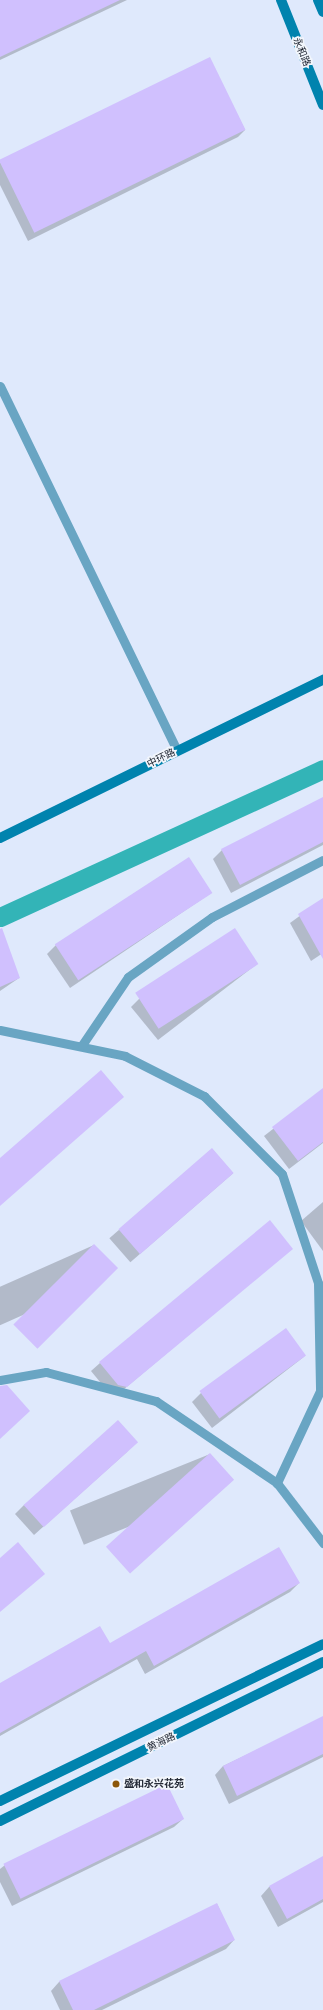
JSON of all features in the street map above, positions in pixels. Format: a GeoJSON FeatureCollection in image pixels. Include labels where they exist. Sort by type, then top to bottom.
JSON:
{"type":"FeatureCollection","features":[{"type":"Feature","properties":{"kind":"main road","name":"永和路"},"geometry":{"type":"LineString","coordinates":[[281,0],[323,105]]}},
{"type":"Feature","properties":{"kind":"main road"},"geometry":{"type":"LineString","coordinates":[[318,0],[323,12]]}},
{"type":"Feature","properties":{"kind":"main road","name":"中环路"},"geometry":{"type":"LineString","coordinates":[[0,838],[177,750],[323,680]]}},
{"type":"Feature","properties":{"kind":"main road","name":"黄海路"},"geometry":{"type":"LineString","coordinates":[[0,1801],[323,1644]]}},
{"type":"Feature","properties":{"kind":"main road","name":"黄海路"},"geometry":{"type":"LineString","coordinates":[[0,1821],[323,1662]]}},
{"type":"Feature","properties":{"kind":"lane"},"geometry":{"type":"LineString","coordinates":[[0,386],[177,750]]}},
{"type":"Feature","properties":{"kind":"lane"},"geometry":{"type":"LineString","coordinates":[[82,1045],[128,977],[212,917],[323,860]]}},
{"type":"Feature","properties":{"kind":"lane"},"geometry":{"type":"LineString","coordinates":[[0,1030],[82,1045],[125,1056],[204,1096],[282,1174],[318,1283],[320,1391],[277,1483]]}},
{"type":"Feature","properties":{"kind":"lane"},"geometry":{"type":"LineString","coordinates":[[0,1380],[46,1372],[156,1401],[277,1483],[323,1543]]}},
{"type":"Feature","properties":{"kind":"building"},"geometry":{"type":"Polygon","coordinates":[[[0,0],[120,0],[0,57],[0,0]]]}},
{"type":"Feature","properties":{"kind":"building"},"geometry":{"type":"Polygon","coordinates":[[[210,57],[246,130],[34,233],[0,163],[0,159],[210,57]]]}},
{"type":"Feature","properties":{"kind":"building"},"geometry":{"type":"Polygon","coordinates":[[[323,797],[323,842],[240,885],[221,849],[323,797]]]}},
{"type":"Feature","properties":{"kind":"building"},"geometry":{"type":"Polygon","coordinates":[[[189,857],[212,893],[78,980],[55,944],[189,857]]]}},
{"type":"Feature","properties":{"kind":"building"},"geometry":{"type":"Polygon","coordinates":[[[323,898],[323,959],[298,914],[323,898]]]}},
{"type":"Feature","properties":{"kind":"building"},"geometry":{"type":"Polygon","coordinates":[[[2,928],[20,978],[0,987],[0,929],[2,928]]]}},
{"type":"Feature","properties":{"kind":"building"},"geometry":{"type":"Polygon","coordinates":[[[235,928],[258,964],[159,1029],[135,993],[235,928]]]}},
{"type":"Feature","properties":{"kind":"building"},"geometry":{"type":"Polygon","coordinates":[[[101,1070],[124,1097],[0,1206],[0,1158],[101,1070]]]}},
{"type":"Feature","properties":{"kind":"building"},"geometry":{"type":"Polygon","coordinates":[[[323,1088],[323,1142],[298,1161],[272,1127],[323,1088]]]}},
{"type":"Feature","properties":{"kind":"building"},"geometry":{"type":"Polygon","coordinates":[[[212,1148],[234,1173],[140,1254],[118,1229],[212,1148]]]}},
{"type":"Feature","properties":{"kind":"building"},"geometry":{"type":"Polygon","coordinates":[[[270,1220],[293,1249],[127,1387],[118,1385],[99,1362],[270,1220]]]}},
{"type":"Feature","properties":{"kind":"building"},"geometry":{"type":"Polygon","coordinates":[[[94,1244],[118,1268],[37,1349],[13,1325],[94,1244]]]}},
{"type":"Feature","properties":{"kind":"building"},"geometry":{"type":"Polygon","coordinates":[[[286,1328],[306,1356],[219,1418],[199,1391],[286,1328]]]}},
{"type":"Feature","properties":{"kind":"building"},"geometry":{"type":"Polygon","coordinates":[[[7,1385],[30,1411],[0,1439],[0,1386],[7,1385]]]}},
{"type":"Feature","properties":{"kind":"building"},"geometry":{"type":"Polygon","coordinates":[[[118,1420],[138,1442],[44,1527],[24,1505],[118,1420]]]}},
{"type":"Feature","properties":{"kind":"building"},"geometry":{"type":"Polygon","coordinates":[[[210,1453],[234,1480],[130,1573],[106,1547],[210,1453]]]}},
{"type":"Feature","properties":{"kind":"building"},"geometry":{"type":"Polygon","coordinates":[[[18,1542],[45,1574],[0,1612],[0,1558],[18,1542]]]}},
{"type":"Feature","properties":{"kind":"building"},"geometry":{"type":"Polygon","coordinates":[[[279,1547],[300,1583],[154,1666],[146,1651],[0,1733],[0,1683],[100,1626],[110,1643],[279,1547]]]}},
{"type":"Feature","properties":{"kind":"building"},"geometry":{"type":"Polygon","coordinates":[[[323,1716],[323,1754],[237,1796],[223,1766],[323,1716]]]}},
{"type":"Feature","properties":{"kind":"building"},"geometry":{"type":"Polygon","coordinates":[[[167,1784],[184,1819],[21,1899],[3,1864],[167,1784]]]}},
{"type":"Feature","properties":{"kind":"building"},"geometry":{"type":"Polygon","coordinates":[[[323,1856],[323,1899],[287,1919],[269,1886],[323,1856]]]}},
{"type":"Feature","properties":{"kind":"building"},"geometry":{"type":"Polygon","coordinates":[[[217,1903],[235,1940],[94,2010],[73,2010],[59,1981],[217,1903]]]}},
{"type":"Feature","properties":{"kind":"waterway"},"geometry":{"type":"LineString","coordinates":[[0,917],[323,769]]}},
{"type":"Feature","properties":{"kind":"place","name":"盛和永兴花苑"},"geometry":{"type":"Point","coordinates":[116,1784]}}]}
